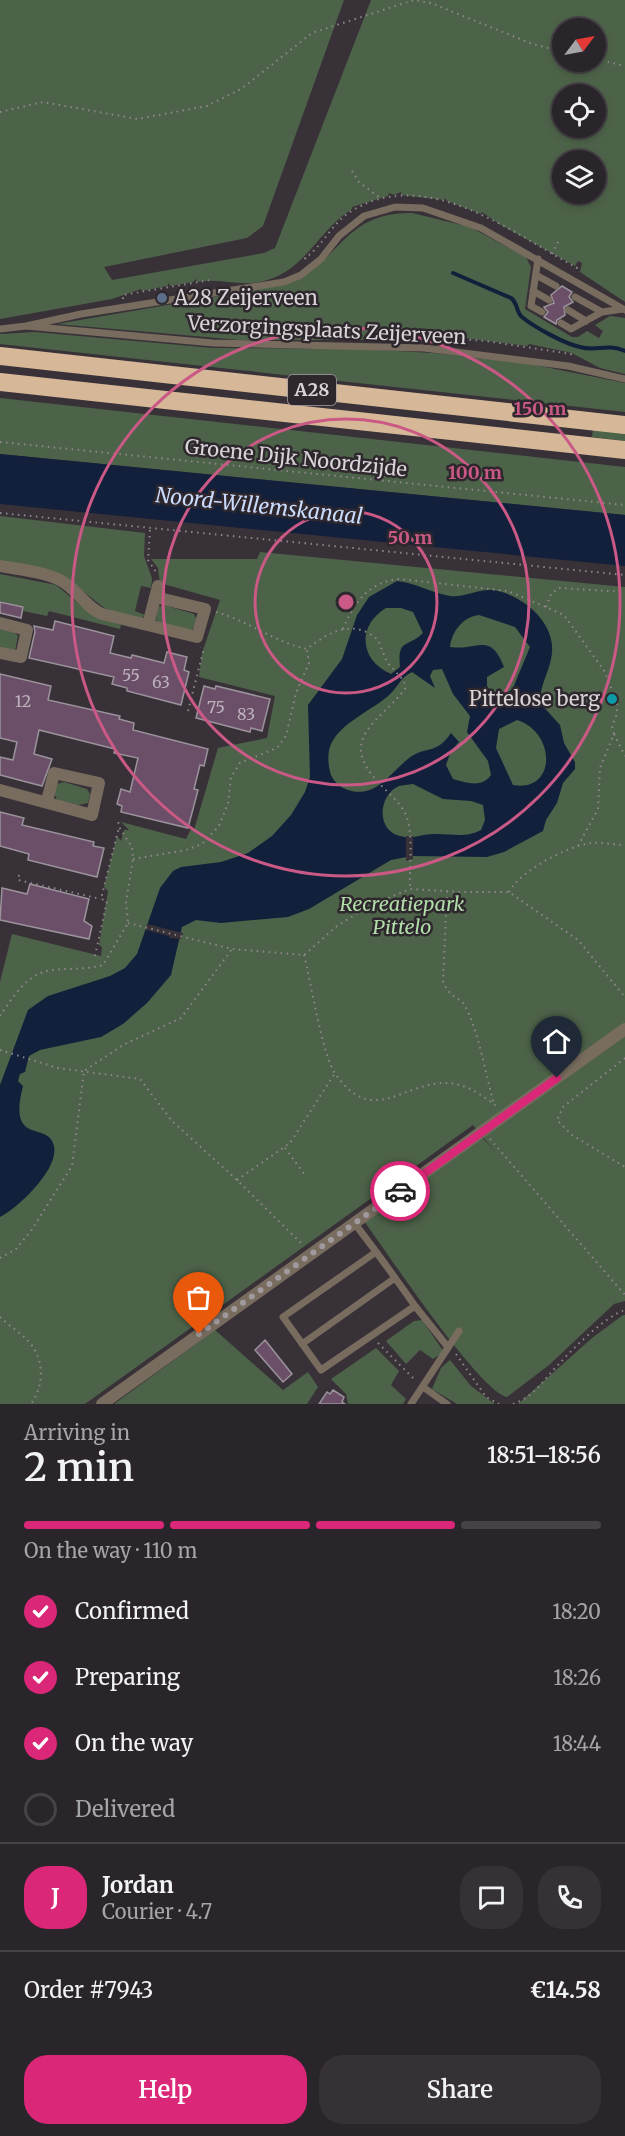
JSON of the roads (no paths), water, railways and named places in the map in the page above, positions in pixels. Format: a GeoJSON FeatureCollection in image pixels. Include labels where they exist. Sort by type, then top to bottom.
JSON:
{"type":"FeatureCollection","features":[{"type":"Feature","properties":{"kind":"highway","name":"A28"},"geometry":{"type":"LineString","coordinates":[[0,356],[625,425]]}},
{"type":"Feature","properties":{"kind":"highway","name":"A28"},"geometry":{"type":"LineString","coordinates":[[0,382],[625,450]]}},
{"type":"Feature","properties":{"kind":"street"},"geometry":{"type":"LineString","coordinates":[[0,566],[59,580],[68,585],[93,610],[148,625],[197,637],[205,609],[157,592],[148,625]]}},
{"type":"Feature","properties":{"kind":"street"},"geometry":{"type":"LineString","coordinates":[[0,623],[27,630],[21,657],[0,652]]}},
{"type":"Feature","properties":{"kind":"street"},"geometry":{"type":"LineString","coordinates":[[0,790],[92,815],[99,783],[54,773],[47,801]]}},
{"type":"Feature","properties":{"kind":"street"},"geometry":{"type":"LineString","coordinates":[[102,1404],[625,1029]]}},
{"type":"Feature","properties":{"kind":"lane","name":"Verzorgingsplaats Zeijerveen"},"geometry":{"type":"LineString","coordinates":[[0,329],[284,282],[311,267],[356,222],[395,207],[423,208],[452,215],[481,228],[624,310]]}},
{"type":"Feature","properties":{"kind":"lane"},"geometry":{"type":"LineString","coordinates":[[538,259],[531,306],[542,312]]}},
{"type":"Feature","properties":{"kind":"lane"},"geometry":{"type":"LineString","coordinates":[[536,275],[556,286]]}},
{"type":"Feature","properties":{"kind":"lane"},"geometry":{"type":"LineString","coordinates":[[533,291],[549,300]]}},
{"type":"Feature","properties":{"kind":"lane"},"geometry":{"type":"LineString","coordinates":[[575,297],[602,312]]}},
{"type":"Feature","properties":{"kind":"lane"},"geometry":{"type":"LineString","coordinates":[[568,310],[586,321]]}},
{"type":"Feature","properties":{"kind":"lane"},"geometry":{"type":"LineString","coordinates":[[561,323],[571,329],[602,312],[624,310]]}},
{"type":"Feature","properties":{"kind":"lane","name":"Verzorgingsplaats Zeijerveen"},"geometry":{"type":"LineString","coordinates":[[26,326],[213,343],[389,346],[444,350],[568,366],[625,379]]}},
{"type":"Feature","properties":{"kind":"lane"},"geometry":{"type":"LineString","coordinates":[[355,1224],[447,1346]]}},
{"type":"Feature","properties":{"kind":"lane"},"geometry":{"type":"LineString","coordinates":[[376,1252],[283,1317],[302,1344],[321,1370],[415,1306]]}},
{"type":"Feature","properties":{"kind":"lane"},"geometry":{"type":"LineString","coordinates":[[302,1344],[395,1278]]}},
{"type":"Feature","properties":{"kind":"lane"},"geometry":{"type":"LineString","coordinates":[[411,1404],[459,1331]]}},
{"type":"Feature","properties":{"kind":"lane"},"geometry":{"type":"LineString","coordinates":[[423,1387],[447,1404]]}},
{"type":"Feature","properties":{"kind":"water","name":"Noord-Willemskanaal"},"geometry":{"type":"Polygon","coordinates":[[[0,454],[625,515],[625,566],[0,504],[0,454]]]}},
{"type":"Feature","properties":{"kind":"water"},"geometry":{"type":"Polygon","coordinates":[[[397,581],[450,596],[491,590],[521,601],[539,616],[550,635],[552,645],[551,660],[540,703],[560,725],[564,743],[575,762],[575,769],[563,783],[557,803],[546,820],[543,831],[504,852],[487,857],[412,856],[391,860],[309,909],[288,917],[221,923],[196,920],[182,927],[171,975],[147,1003],[123,1024],[101,1037],[40,1050],[29,1056],[25,1072],[20,1074],[18,1081],[23,1086],[20,1118],[31,1130],[51,1138],[54,1155],[44,1176],[36,1186],[17,1205],[0,1217],[0,1085],[28,1010],[48,996],[110,976],[125,968],[137,954],[160,888],[173,871],[181,867],[221,862],[248,853],[272,836],[291,815],[305,792],[310,777],[308,705],[342,659],[357,615],[369,597],[397,581]],[[386,608],[376,615],[366,633],[368,652],[373,661],[391,674],[400,667],[402,647],[423,633],[413,612],[401,608],[386,608]],[[479,615],[473,616],[459,626],[450,647],[482,645],[494,649],[504,667],[487,677],[487,686],[495,696],[507,694],[513,688],[530,647],[515,627],[479,615]],[[442,669],[433,670],[430,676],[435,688],[412,672],[404,677],[387,697],[349,724],[336,737],[331,744],[328,760],[331,775],[338,784],[345,789],[358,792],[375,788],[409,758],[435,748],[451,733],[459,742],[451,751],[446,765],[453,779],[479,783],[491,775],[488,761],[467,732],[470,716],[453,694],[442,669]],[[517,720],[499,729],[496,748],[513,785],[527,785],[537,780],[544,771],[545,748],[530,727],[517,720]],[[413,784],[399,786],[387,797],[384,804],[384,820],[392,833],[409,837],[431,834],[465,835],[481,830],[485,820],[483,805],[471,801],[443,799],[413,784]]]}},
{"type":"Feature","properties":{"kind":"waterway"},"geometry":{"type":"LineString","coordinates":[[453,273],[511,298],[522,317],[558,339],[586,348],[612,348],[625,351]]}},
{"type":"Feature","properties":{"kind":"place","name":"A28 Zeijerveen"},"geometry":{"type":"Point","coordinates":[162,298]}},
{"type":"Feature","properties":{"kind":"place","name":"Pittelose berg"},"geometry":{"type":"Point","coordinates":[612,699]}},
{"type":"Feature","properties":{"kind":"park label","name":"Recreatiepark Pittelo"},"geometry":{"type":"Point","coordinates":[402,916]}}]}
